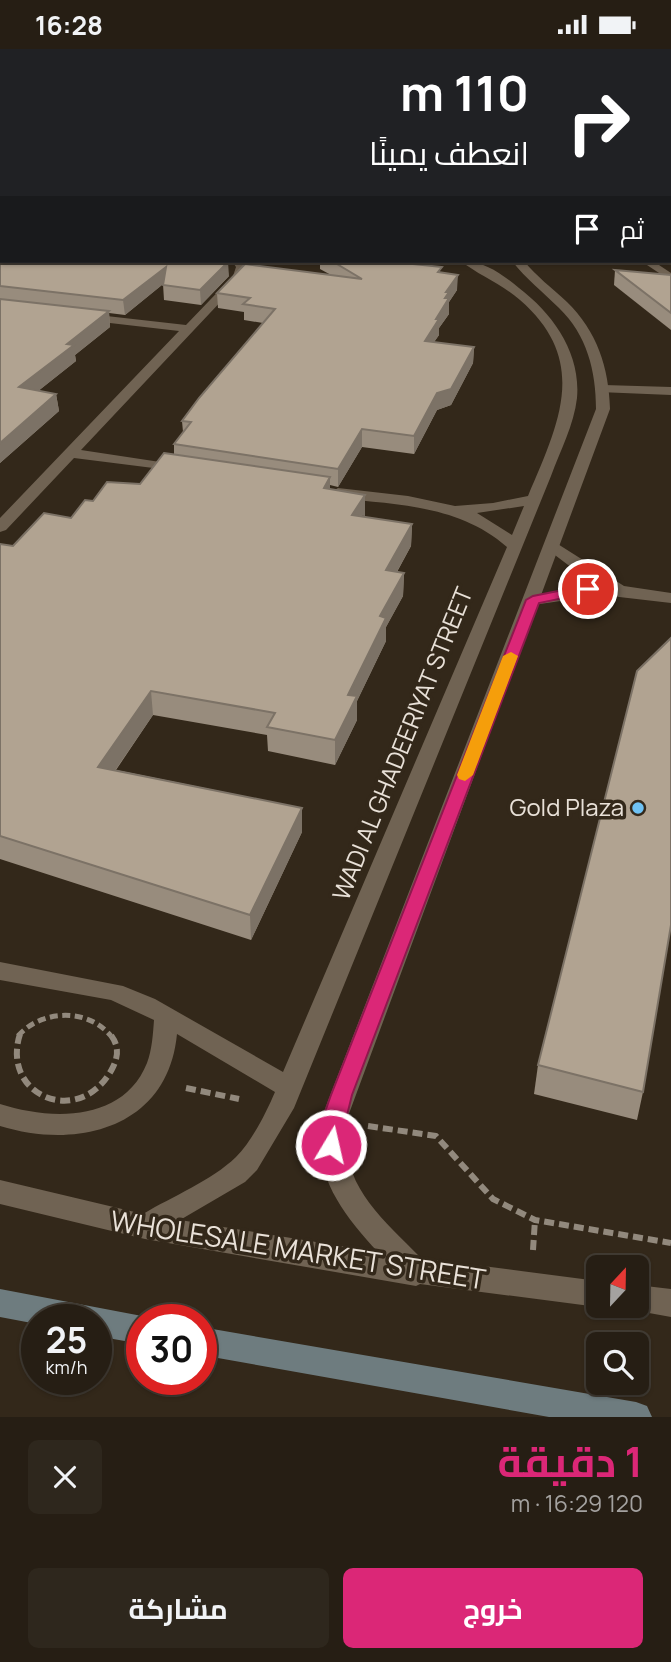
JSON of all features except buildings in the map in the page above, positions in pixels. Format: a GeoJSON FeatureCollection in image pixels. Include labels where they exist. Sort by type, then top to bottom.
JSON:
{"type":"FeatureCollection","features":[{"type":"Feature","properties":{"kind":"main road"},"geometry":{"type":"LineString","coordinates":[[0,1303],[21,1307]]}},
{"type":"Feature","properties":{"kind":"main road"},"geometry":{"type":"LineString","coordinates":[[217,1344],[636,1417]]}},
{"type":"Feature","properties":{"kind":"street"},"geometry":{"type":"LineString","coordinates":[[0,527],[239,277],[242,267],[239,263]]}},
{"type":"Feature","properties":{"kind":"street","name":"WADI AL GHADEERIYAT STREET"},"geometry":{"type":"LineString","coordinates":[[145,1227],[206,1193],[248,1162],[286,1098],[534,499],[570,401],[571,378],[566,354],[550,324],[507,281],[471,263]]}},
{"type":"Feature","properties":{"kind":"street"},"geometry":{"type":"LineString","coordinates":[[416,1273],[352,1202],[338,1173],[331,1145],[334,1119],[533,600],[603,409],[604,389],[597,358],[580,326],[520,263]]}},
{"type":"Feature","properties":{"kind":"street"},"geometry":{"type":"LineString","coordinates":[[649,263],[671,278]]}},
{"type":"Feature","properties":{"kind":"street"},"geometry":{"type":"LineString","coordinates":[[67,314],[189,329]]}},
{"type":"Feature","properties":{"kind":"street"},"geometry":{"type":"LineString","coordinates":[[604,389],[671,391]]}},
{"type":"Feature","properties":{"kind":"street"},"geometry":{"type":"LineString","coordinates":[[71,453],[191,471]]}},
{"type":"Feature","properties":{"kind":"street"},"geometry":{"type":"LineString","coordinates":[[326,491],[445,509],[485,522],[514,545]]}},
{"type":"Feature","properties":{"kind":"street"},"geometry":{"type":"LineString","coordinates":[[445,509],[493,508],[534,499]]}},
{"type":"Feature","properties":{"kind":"street"},"geometry":{"type":"LineString","coordinates":[[553,546],[590,574],[620,589]]}},
{"type":"Feature","properties":{"kind":"street"},"geometry":{"type":"LineString","coordinates":[[533,600],[588,589],[620,589],[671,598]]}},
{"type":"Feature","properties":{"kind":"street"},"geometry":{"type":"LineString","coordinates":[[0,971],[115,992],[166,1016],[286,1098]]}},
{"type":"Feature","properties":{"kind":"street"},"geometry":{"type":"LineString","coordinates":[[0,1115],[56,1126],[99,1122],[126,1108],[157,1070],[165,1040],[166,1016]]}},
{"type":"Feature","properties":{"kind":"street","name":"WHOLESALE MARKET STREET"},"geometry":{"type":"LineString","coordinates":[[0,1192],[54,1208],[145,1227],[416,1273],[586,1293]]}},
{"type":"Feature","properties":{"kind":"street"},"geometry":{"type":"LineString","coordinates":[[649,1300],[671,1303]]}},
{"type":"Feature","properties":{"kind":"path"},"geometry":{"type":"LineString","coordinates":[[10,1045],[27,1027],[50,1016],[75,1014],[98,1020],[113,1034],[119,1053],[113,1073],[92,1093],[63,1102],[33,1100]]}},
{"type":"Feature","properties":{"kind":"path"},"geometry":{"type":"LineString","coordinates":[[150,1081],[286,1098]]}},
{"type":"Feature","properties":{"kind":"path"},"geometry":{"type":"LineString","coordinates":[[334,1119],[436,1136],[493,1199],[535,1220],[671,1243]]}},
{"type":"Feature","properties":{"kind":"slow traffic"},"geometry":{"type":"LineString","coordinates":[[465,775],[511,656]]}},
{"type":"Feature","properties":{"kind":"place","name":"Gold Plaza"},"geometry":{"type":"Point","coordinates":[638,808]}},
{"type":"Feature","properties":{"kind":"route"},"geometry":{"type":"LineString","coordinates":[[331,1145],[334,1119],[341,1095],[533,600],[588,589]]}}]}
